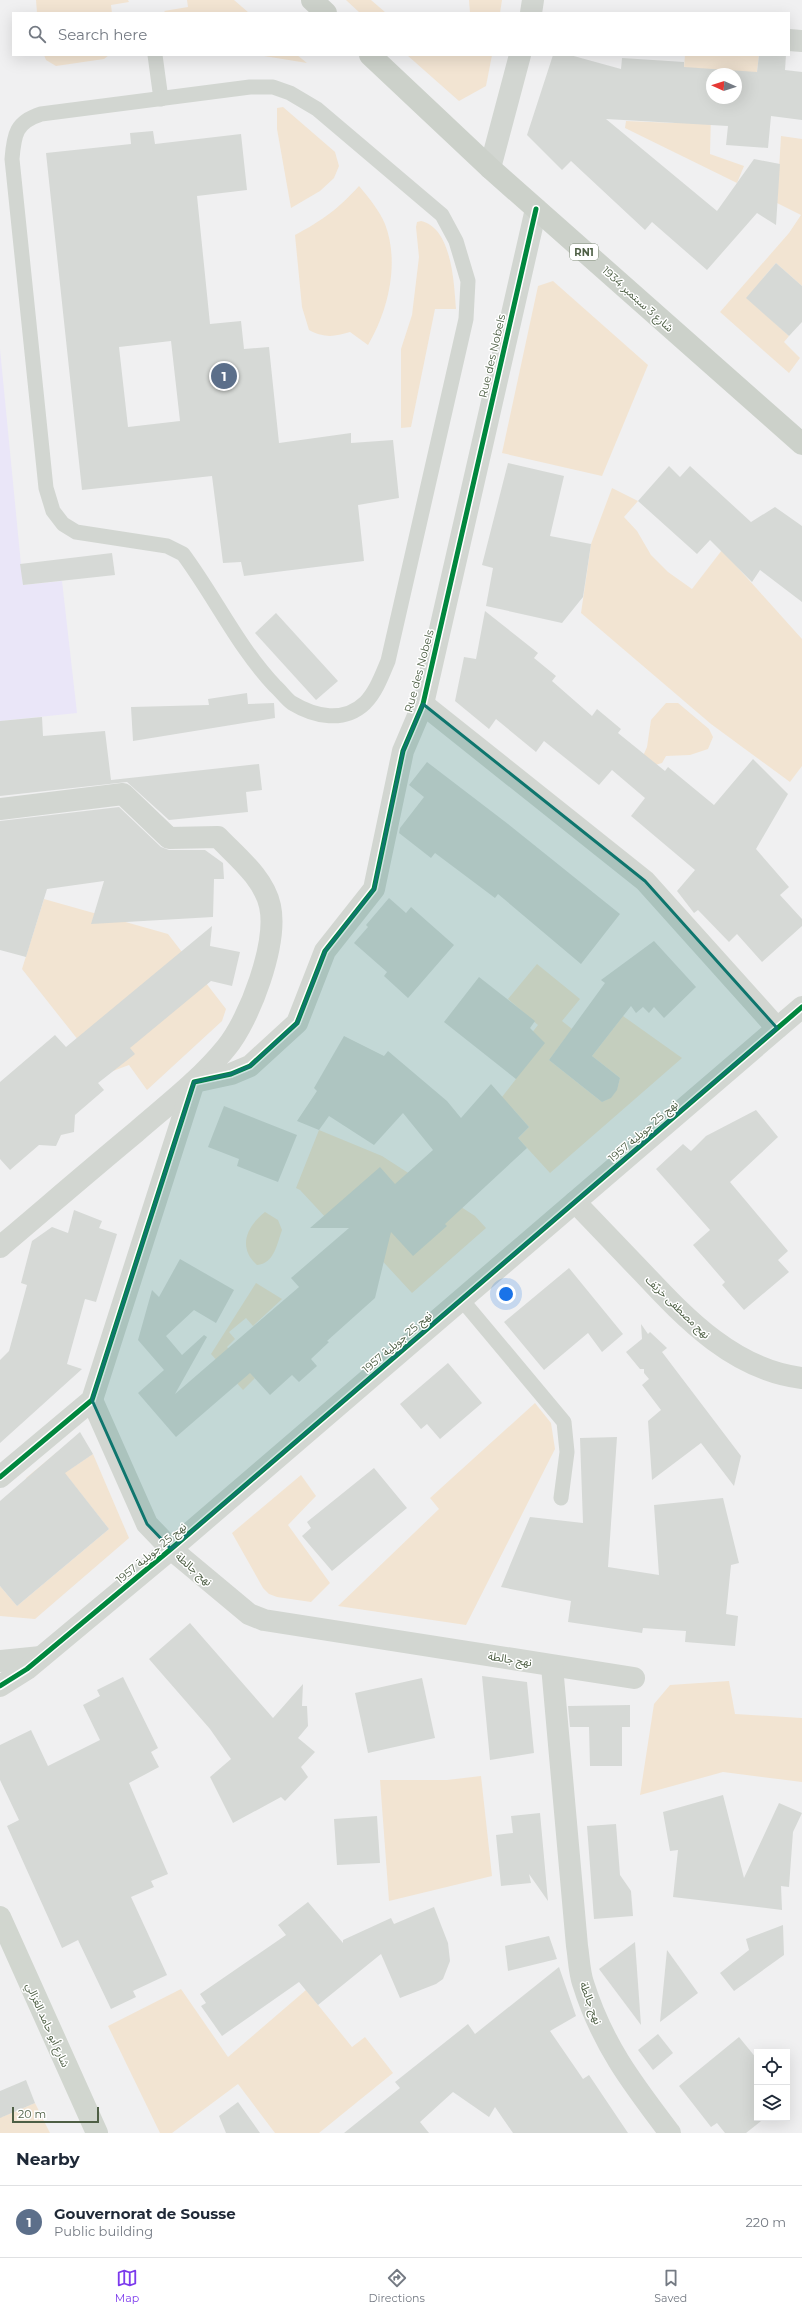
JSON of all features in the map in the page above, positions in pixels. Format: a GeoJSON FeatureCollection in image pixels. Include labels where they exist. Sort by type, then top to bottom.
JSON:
{"type":"FeatureCollection","features":[{"type":"Feature","properties":{"kind":"main road"},"geometry":{"type":"LineString","coordinates":[[312,0],[325,12]]}},
{"type":"Feature","properties":{"kind":"main road","name":"شارع 3 سبتمبر 1934"},"geometry":{"type":"LineString","coordinates":[[371,56],[490,168],[802,444]]}},
{"type":"Feature","properties":{"kind":"main road","name":"شارع أبو حامد الغزالي"},"geometry":{"type":"LineString","coordinates":[[0,1917],[97,2133]]}},
{"type":"Feature","properties":{"kind":"street"},"geometry":{"type":"LineString","coordinates":[[531,12],[533,0]]}},
{"type":"Feature","properties":{"kind":"street"},"geometry":{"type":"LineString","coordinates":[[790,40],[802,41]]}},
{"type":"Feature","properties":{"kind":"street"},"geometry":{"type":"LineString","coordinates":[[490,168],[520,56]]}},
{"type":"Feature","properties":{"kind":"street","name":"Rue des Nobels"},"geometry":{"type":"LineString","coordinates":[[194,1082],[231,1074],[250,1066],[297,1023],[325,951],[374,889],[403,751],[422,704],[536,209]]}},
{"type":"Feature","properties":{"kind":"street"},"geometry":{"type":"LineString","coordinates":[[422,704],[646,881],[777,1028]]}},
{"type":"Feature","properties":{"kind":"street"},"geometry":{"type":"LineString","coordinates":[[0,809],[124,794],[169,838],[218,837],[262,884],[270,907],[268,952],[245,1018],[227,1047],[194,1082],[0,1247]]}},
{"type":"Feature","properties":{"kind":"street","name":"نهج 25 جويلية 1957"},"geometry":{"type":"LineString","coordinates":[[0,1686],[41,1657],[171,1549],[802,1007]]}},
{"type":"Feature","properties":{"kind":"street"},"geometry":{"type":"LineString","coordinates":[[0,1477],[92,1400],[194,1082]]}},
{"type":"Feature","properties":{"kind":"street","name":"نهج مصطفى خريّف"},"geometry":{"type":"LineString","coordinates":[[575,1202],[674,1306],[716,1343],[768,1371],[802,1378]]}},
{"type":"Feature","properties":{"kind":"street","name":"نهج جالطة"},"geometry":{"type":"LineString","coordinates":[[92,1400],[147,1524],[171,1549],[249,1614],[264,1620],[552,1666],[577,1946],[582,1981],[602,2033],[621,2068],[670,2133]]}},
{"type":"Feature","properties":{"kind":"street"},"geometry":{"type":"LineString","coordinates":[[0,1661],[41,1657]]}},
{"type":"Feature","properties":{"kind":"street"},"geometry":{"type":"LineString","coordinates":[[552,1666],[634,1678]]}},
{"type":"Feature","properties":{"kind":"lane"},"geometry":{"type":"LineString","coordinates":[[155,56],[161,98]]}},
{"type":"Feature","properties":{"kind":"lane"},"geometry":{"type":"LineString","coordinates":[[250,87],[273,87],[290,93],[317,110],[442,214],[456,241],[468,281],[466,319],[388,661],[378,684],[365,702],[351,714],[337,717],[319,715],[292,703],[259,669],[183,554],[167,546],[76,532],[63,524],[53,511],[46,488],[12,159],[16,130],[27,119],[41,114],[161,98],[250,87]]}},
{"type":"Feature","properties":{"kind":"lane"},"geometry":{"type":"LineString","coordinates":[[462,1300],[564,1422],[567,1452],[561,1498]]}},
{"type":"Feature","properties":{"kind":"highlighted area"},"geometry":{"type":"Polygon","coordinates":[[[423,704],[645,881],[777,1028],[171,1549],[147,1524],[92,1400],[194,1082],[231,1074],[250,1066],[297,1023],[325,951],[374,889],[403,751],[423,704]]]}},
{"type":"Feature","properties":{"kind":"shaded area"},"geometry":{"type":"Polygon","coordinates":[[[36,0],[128,0],[129,2],[111,5],[112,12],[37,12],[36,0]]]}},
{"type":"Feature","properties":{"kind":"shaded area"},"geometry":{"type":"Polygon","coordinates":[[[187,0],[234,0],[248,12],[164,11],[188,7],[187,0]]]}},
{"type":"Feature","properties":{"kind":"shaded area"},"geometry":{"type":"Polygon","coordinates":[[[346,0],[371,0],[385,12],[359,12],[346,0]]]}},
{"type":"Feature","properties":{"kind":"shaded area"},"geometry":{"type":"Polygon","coordinates":[[[469,0],[502,0],[500,12],[470,12],[469,0]]]}},
{"type":"Feature","properties":{"kind":"shaded area"},"geometry":{"type":"Polygon","coordinates":[[[44,56],[108,56],[104,59],[56,66],[46,60],[44,56]]]}},
{"type":"Feature","properties":{"kind":"shaded area"},"geometry":{"type":"Polygon","coordinates":[[[264,56],[298,56],[307,63],[264,56]]]}},
{"type":"Feature","properties":{"kind":"shaded area"},"geometry":{"type":"Polygon","coordinates":[[[408,56],[492,56],[486,86],[459,101],[408,56]]]}},
{"type":"Feature","properties":{"kind":"shaded area"},"geometry":{"type":"Polygon","coordinates":[[[685,56],[759,56],[757,72],[742,73],[742,68],[706,68],[706,104],[711,104],[710,154],[744,166],[737,183],[625,128],[626,121],[674,123],[678,80],[683,80],[685,56]]]}},
{"type":"Feature","properties":{"kind":"shaded area"},"geometry":{"type":"Polygon","coordinates":[[[283,107],[335,152],[339,166],[334,178],[320,191],[291,208],[277,129],[277,108],[283,107]]]}},
{"type":"Feature","properties":{"kind":"shaded area"},"geometry":{"type":"Polygon","coordinates":[[[781,136],[802,139],[802,286],[776,263],[763,278],[770,286],[754,304],[789,336],[784,342],[800,358],[789,373],[720,312],[789,233],[801,215],[777,203],[781,136]]]}},
{"type":"Feature","properties":{"kind":"shaded area"},"geometry":{"type":"Polygon","coordinates":[[[359,186],[374,204],[383,219],[389,239],[391,255],[390,286],[386,302],[375,332],[368,345],[350,332],[329,336],[309,330],[302,307],[295,235],[330,214],[359,186]]]}},
{"type":"Feature","properties":{"kind":"shaded area"},"geometry":{"type":"Polygon","coordinates":[[[421,221],[431,226],[439,234],[445,245],[452,272],[456,309],[435,309],[411,427],[401,428],[401,349],[412,315],[419,257],[416,227],[417,222],[421,221]]]}},
{"type":"Feature","properties":{"kind":"shaded area"},"geometry":{"type":"Polygon","coordinates":[[[553,281],[648,365],[602,476],[502,453],[538,286],[553,281]]]}},
{"type":"Feature","properties":{"kind":"shaded area"},"geometry":{"type":"Polygon","coordinates":[[[0,349],[23,585],[62,581],[77,713],[0,721],[0,349]]]}},
{"type":"Feature","properties":{"kind":"shaded area"},"geometry":{"type":"Polygon","coordinates":[[[612,488],[638,501],[624,517],[637,531],[651,555],[668,572],[692,589],[722,550],[802,639],[802,766],[790,782],[711,724],[581,613],[591,544],[612,488]]]}},
{"type":"Feature","properties":{"kind":"shaded area"},"geometry":{"type":"Polygon","coordinates":[[[666,703],[678,703],[709,729],[713,737],[708,749],[690,755],[666,756],[662,763],[652,766],[643,756],[647,747],[651,720],[666,703]]]}},
{"type":"Feature","properties":{"kind":"shaded area"},"geometry":{"type":"Polygon","coordinates":[[[44,899],[168,934],[226,1009],[222,1021],[147,1090],[129,1065],[105,1074],[22,969],[44,899]]]}},
{"type":"Feature","properties":{"kind":"shaded area"},"geometry":{"type":"Polygon","coordinates":[[[537,964],[580,999],[562,1021],[572,1029],[549,1060],[602,1102],[614,1093],[618,1087],[620,1078],[592,1056],[623,1016],[682,1058],[550,1173],[518,1138],[529,1127],[514,1110],[498,1102],[516,1079],[505,1067],[538,1025],[508,999],[537,964]]]}},
{"type":"Feature","properties":{"kind":"shaded area"},"geometry":{"type":"Polygon","coordinates":[[[319,1130],[382,1156],[475,1216],[486,1228],[412,1293],[352,1228],[321,1228],[328,1220],[300,1190],[296,1188],[319,1130]]]}},
{"type":"Feature","properties":{"kind":"shaded area"},"geometry":{"type":"Polygon","coordinates":[[[265,1212],[278,1220],[282,1230],[271,1257],[263,1264],[257,1265],[247,1251],[247,1237],[253,1224],[265,1212]]]}},
{"type":"Feature","properties":{"kind":"shaded area"},"geometry":{"type":"Polygon","coordinates":[[[256,1283],[282,1299],[253,1326],[246,1318],[229,1332],[235,1339],[227,1347],[255,1378],[243,1390],[211,1354],[256,1283]]]}},
{"type":"Feature","properties":{"kind":"shaded area"},"geometry":{"type":"Polygon","coordinates":[[[535,1403],[551,1423],[555,1449],[466,1625],[338,1606],[439,1509],[430,1498],[535,1403]]]}},
{"type":"Feature","properties":{"kind":"shaded area"},"geometry":{"type":"Polygon","coordinates":[[[56,1453],[69,1470],[93,1454],[129,1538],[35,1619],[0,1616],[0,1586],[17,1606],[109,1529],[67,1476],[41,1497],[26,1478],[56,1453]]]}},
{"type":"Feature","properties":{"kind":"shaded area"},"geometry":{"type":"Polygon","coordinates":[[[301,1475],[316,1496],[288,1525],[330,1583],[311,1602],[277,1597],[269,1594],[263,1588],[232,1533],[301,1475]]]}},
{"type":"Feature","properties":{"kind":"shaded area"},"geometry":{"type":"Polygon","coordinates":[[[729,1681],[735,1714],[802,1718],[802,1782],[723,1772],[640,1795],[654,1704],[670,1685],[729,1681]]]}},
{"type":"Feature","properties":{"kind":"shaded area"},"geometry":{"type":"Polygon","coordinates":[[[481,1776],[492,1876],[389,1901],[380,1780],[447,1780],[481,1776]]]}},
{"type":"Feature","properties":{"kind":"shaded area"},"geometry":{"type":"Polygon","coordinates":[[[181,1989],[228,2057],[306,1990],[352,2047],[365,2037],[393,2073],[319,2133],[275,2133],[238,2084],[172,2133],[160,2133],[108,2026],[181,1989]]]}},
{"type":"Feature","properties":{"kind":"shaded area"},"geometry":{"type":"Polygon","coordinates":[[[35,2103],[50,2133],[0,2133],[0,2112],[2,2117],[35,2103]]]}},
{"type":"Feature","properties":{"kind":"building"},"geometry":{"type":"Polygon","coordinates":[[[553,56],[574,56],[621,69],[622,58],[684,62],[684,67],[706,69],[706,104],[742,104],[742,71],[757,72],[759,56],[786,56],[785,70],[802,72],[802,120],[771,116],[768,148],[726,145],[728,126],[606,119],[717,211],[754,159],[780,164],[776,225],[757,213],[707,270],[652,222],[645,230],[571,161],[562,170],[527,135],[553,56]]]}},
{"type":"Feature","properties":{"kind":"building"},"geometry":{"type":"Polygon","coordinates":[[[153,131],[155,144],[241,134],[247,190],[197,196],[210,324],[241,321],[244,349],[269,347],[279,443],[351,433],[351,443],[393,440],[399,498],[358,505],[364,561],[244,576],[241,562],[223,563],[212,476],[82,490],[46,153],[131,144],[130,133],[153,131]],[[171,341],[119,347],[128,427],[180,421],[171,341]]]}},
{"type":"Feature","properties":{"kind":"building"},"geometry":{"type":"Polygon","coordinates":[[[776,263],[802,286],[802,322],[789,336],[746,298],[776,263]]]}},
{"type":"Feature","properties":{"kind":"building"},"geometry":{"type":"Polygon","coordinates":[[[508,463],[564,476],[550,536],[591,544],[583,597],[562,623],[486,606],[493,568],[482,565],[508,463]]]}},
{"type":"Feature","properties":{"kind":"building"},"geometry":{"type":"Polygon","coordinates":[[[669,466],[680,477],[690,466],[751,522],[775,507],[802,526],[802,602],[760,570],[752,582],[710,540],[697,554],[638,501],[669,466]]]}},
{"type":"Feature","properties":{"kind":"building"},"geometry":{"type":"Polygon","coordinates":[[[112,553],[115,575],[23,585],[20,564],[112,553]]]}},
{"type":"Feature","properties":{"kind":"building"},"geometry":{"type":"Polygon","coordinates":[[[485,611],[538,653],[534,658],[556,676],[552,681],[592,716],[597,709],[621,729],[618,733],[665,771],[668,767],[714,805],[753,759],[788,794],[756,849],[789,887],[780,895],[802,919],[802,926],[762,962],[737,934],[729,942],[698,910],[694,913],[677,891],[695,870],[631,816],[645,798],[612,770],[599,785],[544,741],[536,752],[496,719],[489,729],[455,701],[464,657],[476,659],[485,611]]]}},
{"type":"Feature","properties":{"kind":"building"},"geometry":{"type":"Polygon","coordinates":[[[276,613],[338,681],[316,700],[255,633],[276,613]]]}},
{"type":"Feature","properties":{"kind":"building"},"geometry":{"type":"Polygon","coordinates":[[[247,693],[248,704],[274,703],[275,718],[133,741],[131,707],[209,705],[208,699],[247,693]]]}},
{"type":"Feature","properties":{"kind":"building"},"geometry":{"type":"Polygon","coordinates":[[[42,717],[43,736],[105,731],[111,780],[259,764],[262,790],[246,792],[248,812],[169,820],[127,782],[0,796],[0,721],[42,717]]]}},
{"type":"Feature","properties":{"kind":"building"},"geometry":{"type":"Polygon","coordinates":[[[427,762],[508,824],[620,914],[581,964],[498,894],[495,898],[435,853],[431,858],[399,833],[400,828],[424,797],[409,785],[427,762]]]}},
{"type":"Feature","properties":{"kind":"building"},"geometry":{"type":"Polygon","coordinates":[[[119,807],[161,847],[169,850],[205,850],[223,863],[224,879],[214,879],[213,917],[91,924],[104,881],[47,889],[26,957],[0,950],[0,821],[119,807]]]}},
{"type":"Feature","properties":{"kind":"building"},"geometry":{"type":"Polygon","coordinates":[[[389,898],[406,913],[411,907],[454,945],[408,998],[384,976],[387,972],[354,943],[368,927],[366,925],[389,898]]]}},
{"type":"Feature","properties":{"kind":"building"},"geometry":{"type":"Polygon","coordinates":[[[212,926],[210,946],[240,952],[232,986],[211,981],[130,1048],[135,1054],[98,1083],[104,1090],[75,1115],[74,1132],[61,1135],[56,1146],[39,1145],[10,1170],[0,1159],[0,1082],[55,1035],[66,1047],[212,926]]]}},
{"type":"Feature","properties":{"kind":"building"},"geometry":{"type":"Polygon","coordinates":[[[654,941],[696,987],[664,1018],[654,1007],[649,1013],[643,1007],[636,1013],[631,1006],[592,1056],[620,1078],[617,1090],[611,1098],[602,1102],[549,1060],[605,983],[601,980],[654,941]]]}},
{"type":"Feature","properties":{"kind":"building"},"geometry":{"type":"Polygon","coordinates":[[[479,977],[535,1021],[530,1028],[545,1043],[516,1079],[444,1022],[479,977]]]}},
{"type":"Feature","properties":{"kind":"building"},"geometry":{"type":"Polygon","coordinates":[[[344,1036],[384,1056],[388,1051],[447,1101],[461,1118],[491,1084],[529,1127],[518,1138],[527,1148],[445,1224],[447,1226],[413,1256],[391,1232],[375,1298],[327,1341],[329,1342],[311,1359],[317,1366],[299,1382],[292,1375],[270,1395],[250,1373],[176,1437],[138,1393],[164,1370],[138,1340],[152,1290],[159,1297],[180,1259],[234,1290],[216,1323],[194,1310],[166,1336],[182,1355],[204,1335],[207,1337],[175,1394],[299,1287],[291,1278],[349,1228],[310,1228],[380,1167],[395,1184],[433,1150],[403,1113],[374,1145],[329,1116],[319,1130],[297,1121],[317,1091],[314,1088],[344,1036]]]}},
{"type":"Feature","properties":{"kind":"building"},"geometry":{"type":"Polygon","coordinates":[[[224,1106],[297,1135],[278,1182],[237,1166],[239,1159],[208,1147],[224,1106]]]}},
{"type":"Feature","properties":{"kind":"building"},"geometry":{"type":"Polygon","coordinates":[[[756,1110],[778,1137],[730,1182],[788,1251],[778,1260],[789,1272],[744,1310],[722,1285],[725,1282],[693,1245],[710,1230],[656,1169],[683,1144],[691,1151],[706,1136],[756,1110]]]}},
{"type":"Feature","properties":{"kind":"building"},"geometry":{"type":"Polygon","coordinates":[[[74,1210],[102,1221],[99,1228],[117,1234],[96,1302],[85,1299],[67,1364],[82,1369],[0,1443],[0,1360],[9,1351],[27,1285],[21,1283],[32,1241],[52,1227],[68,1233],[74,1210]]]}},
{"type":"Feature","properties":{"kind":"building"},"geometry":{"type":"Polygon","coordinates":[[[569,1268],[623,1334],[602,1352],[588,1333],[544,1370],[504,1322],[569,1268]]]}},
{"type":"Feature","properties":{"kind":"building"},"geometry":{"type":"Polygon","coordinates":[[[641,1324],[648,1334],[650,1332],[667,1348],[662,1352],[741,1456],[734,1486],[701,1443],[652,1480],[648,1421],[661,1410],[642,1385],[649,1379],[644,1373],[644,1369],[640,1369],[626,1352],[642,1339],[641,1324]]]}},
{"type":"Feature","properties":{"kind":"building"},"geometry":{"type":"Polygon","coordinates":[[[448,1363],[482,1403],[440,1439],[427,1424],[421,1429],[400,1404],[448,1363]]]}},
{"type":"Feature","properties":{"kind":"building"},"geometry":{"type":"Polygon","coordinates":[[[80,1432],[93,1454],[65,1473],[109,1529],[17,1606],[0,1586],[0,1501],[80,1432]]]}},
{"type":"Feature","properties":{"kind":"building"},"geometry":{"type":"Polygon","coordinates":[[[617,1437],[608,1567],[659,1575],[654,1505],[723,1498],[739,1563],[731,1565],[726,1614],[738,1616],[735,1646],[685,1642],[686,1631],[643,1628],[642,1633],[568,1622],[571,1601],[501,1587],[530,1517],[583,1523],[580,1438],[617,1437]]]}},
{"type":"Feature","properties":{"kind":"building"},"geometry":{"type":"Polygon","coordinates":[[[374,1468],[407,1508],[332,1571],[302,1536],[311,1528],[307,1522],[374,1468]]]}},
{"type":"Feature","properties":{"kind":"building"},"geometry":{"type":"Polygon","coordinates":[[[190,1623],[273,1718],[303,1684],[302,1706],[307,1706],[308,1726],[298,1738],[315,1752],[301,1767],[308,1777],[285,1801],[281,1797],[233,1823],[210,1777],[231,1759],[210,1729],[149,1659],[190,1623]]]}},
{"type":"Feature","properties":{"kind":"building"},"geometry":{"type":"Polygon","coordinates":[[[482,1676],[527,1682],[534,1753],[490,1760],[482,1676]]]}},
{"type":"Feature","properties":{"kind":"building"},"geometry":{"type":"Polygon","coordinates":[[[123,1677],[158,1748],[151,1752],[159,1767],[129,1783],[168,1874],[151,1881],[154,1887],[131,1897],[167,1975],[133,1991],[136,1997],[111,2009],[78,1940],[62,1948],[7,1826],[19,1820],[0,1780],[0,1745],[31,1730],[48,1766],[100,1740],[83,1705],[100,1696],[97,1690],[123,1677]]]}},
{"type":"Feature","properties":{"kind":"building"},"geometry":{"type":"Polygon","coordinates":[[[422,1678],[435,1738],[368,1753],[355,1693],[422,1678]]]}},
{"type":"Feature","properties":{"kind":"building"},"geometry":{"type":"Polygon","coordinates":[[[630,1705],[630,1727],[622,1727],[622,1766],[590,1766],[589,1727],[570,1727],[568,1706],[630,1705]]]}},
{"type":"Feature","properties":{"kind":"building"},"geometry":{"type":"Polygon","coordinates":[[[723,1795],[744,1878],[779,1803],[802,1813],[793,1832],[789,1887],[781,1886],[782,1910],[673,1897],[678,1850],[670,1851],[663,1812],[723,1795]]]}},
{"type":"Feature","properties":{"kind":"building"},"geometry":{"type":"Polygon","coordinates":[[[540,1813],[548,1901],[529,1874],[531,1883],[501,1886],[496,1835],[513,1833],[511,1816],[540,1813]]]}},
{"type":"Feature","properties":{"kind":"building"},"geometry":{"type":"Polygon","coordinates":[[[377,1816],[380,1863],[337,1865],[334,1819],[377,1816]]]}},
{"type":"Feature","properties":{"kind":"building"},"geometry":{"type":"Polygon","coordinates":[[[616,1824],[620,1875],[631,1891],[633,1916],[594,1919],[587,1826],[616,1824]]]}},
{"type":"Feature","properties":{"kind":"building"},"geometry":{"type":"Polygon","coordinates":[[[308,1902],[343,1943],[343,1940],[391,1918],[394,1924],[434,1907],[448,1943],[450,1961],[443,1979],[436,1984],[400,1998],[381,1954],[318,2005],[299,1982],[222,2036],[201,2006],[206,2003],[200,1994],[286,1935],[278,1925],[308,1902]]]}},
{"type":"Feature","properties":{"kind":"building"},"geometry":{"type":"Polygon","coordinates":[[[783,1925],[784,1955],[734,1991],[720,1973],[749,1950],[746,1939],[783,1925]]]}},
{"type":"Feature","properties":{"kind":"building"},"geometry":{"type":"Polygon","coordinates":[[[549,1936],[557,1959],[508,1971],[505,1946],[549,1936]]]}},
{"type":"Feature","properties":{"kind":"building"},"geometry":{"type":"Polygon","coordinates":[[[635,1942],[641,2025],[599,1969],[635,1942]]]}},
{"type":"Feature","properties":{"kind":"building"},"geometry":{"type":"Polygon","coordinates":[[[667,1950],[698,1993],[660,2022],[667,1950]]]}},
{"type":"Feature","properties":{"kind":"building"},"geometry":{"type":"Polygon","coordinates":[[[559,1967],[576,2016],[550,2031],[583,2079],[589,2075],[628,2133],[513,2133],[495,2107],[489,2117],[453,2092],[420,2122],[429,2133],[344,2133],[400,2088],[395,2082],[468,2024],[475,2034],[559,1967]]]}},
{"type":"Feature","properties":{"kind":"building"},"geometry":{"type":"Polygon","coordinates":[[[658,2034],[673,2053],[653,2070],[638,2050],[658,2034]]]}},
{"type":"Feature","properties":{"kind":"building"},"geometry":{"type":"Polygon","coordinates":[[[739,2037],[754,2055],[754,2121],[761,2121],[746,2133],[725,2133],[717,2123],[711,2127],[679,2086],[739,2037]]]}},
{"type":"Feature","properties":{"kind":"building"},"geometry":{"type":"Polygon","coordinates":[[[26,2080],[35,2103],[0,2118],[0,2091],[26,2080]]]}},
{"type":"Feature","properties":{"kind":"building"},"geometry":{"type":"Polygon","coordinates":[[[238,2102],[260,2133],[226,2133],[219,2116],[238,2102]]]}},
{"type":"Feature","properties":{"kind":"cycle path"},"geometry":{"type":"LineString","coordinates":[[0,1477],[92,1400],[194,1082],[231,1074],[250,1066],[297,1023],[325,951],[374,889],[403,751],[423,704],[536,209]]}},
{"type":"Feature","properties":{"kind":"cycle path"},"geometry":{"type":"LineString","coordinates":[[0,1686],[27,1669],[171,1549],[802,1007]]}},
{"type":"Feature","properties":{"kind":"place","name":"Gouvernorat de Sousse"},"geometry":{"type":"Point","coordinates":[224,376]}}]}
